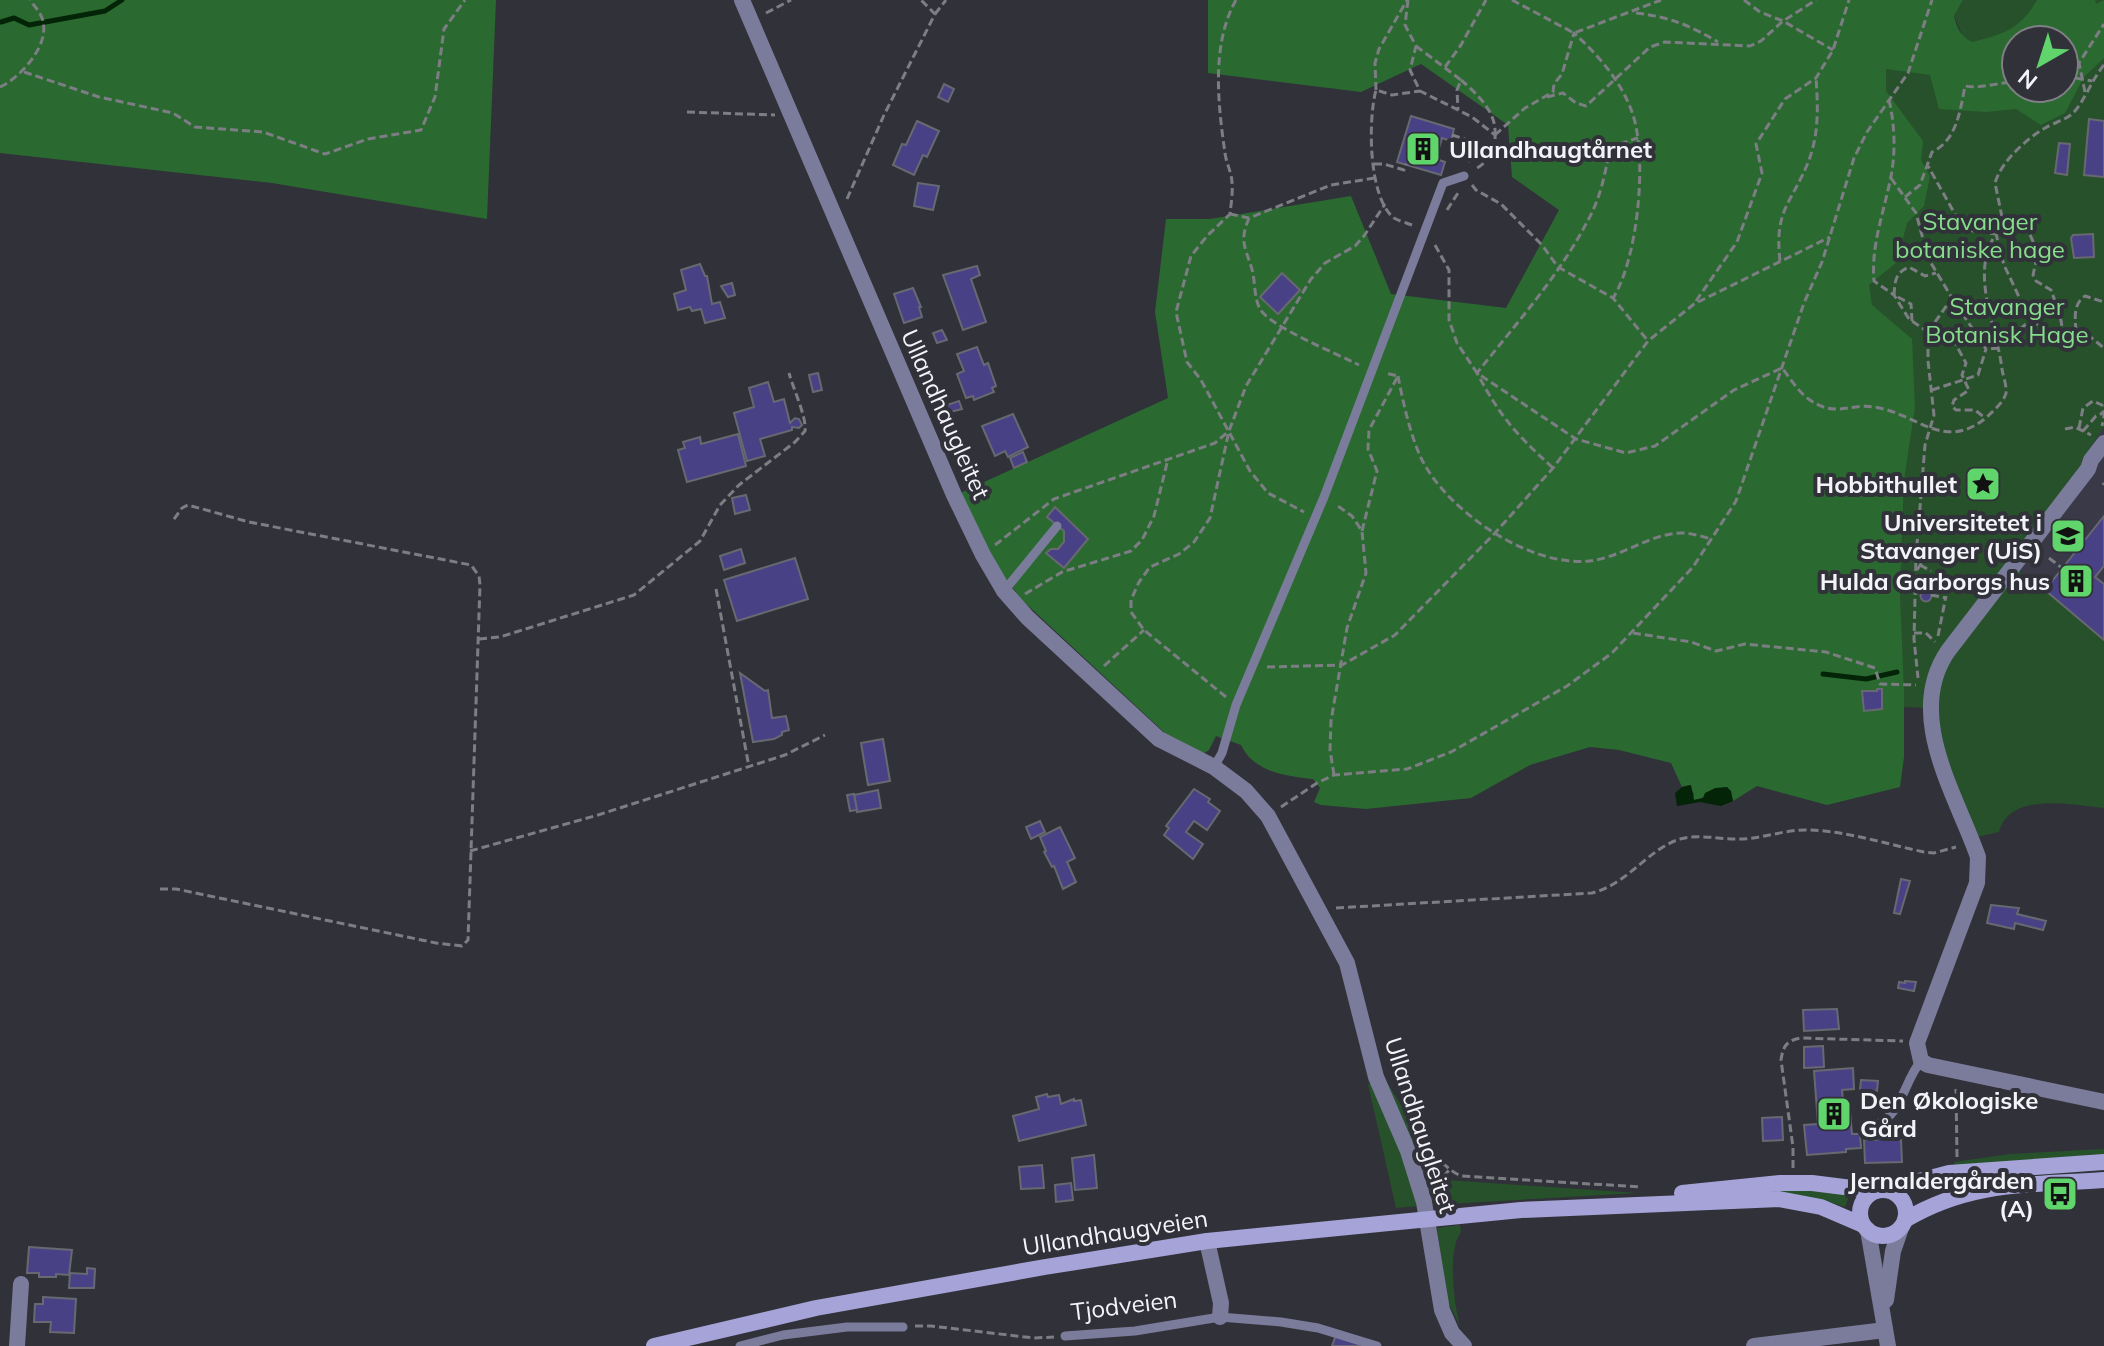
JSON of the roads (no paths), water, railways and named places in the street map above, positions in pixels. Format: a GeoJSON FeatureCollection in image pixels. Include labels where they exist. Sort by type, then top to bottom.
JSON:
{"type":"FeatureCollection","features":[{"type":"Feature","properties":{"kind":"main road","name":"Ullandhaugveien"},"geometry":{"type":"LineString","coordinates":[[1589,1206],[1780,1183],[1880,1190],[1949,1173],[2104,1162]]}},
{"type":"Feature","properties":{"kind":"main road"},"geometry":{"type":"LineString","coordinates":[[1903,1224],[1902,1200],[1897,1195],[1880,1190],[1861,1205],[1860,1218],[1865,1227],[1885,1236],[1942,1200],[1973,1191],[2104,1180]]}},
{"type":"Feature","properties":{"kind":"main road","name":"Ullandhaugveien"},"geometry":{"type":"LineString","coordinates":[[654,1346],[816,1308],[1045,1267],[1207,1241],[1455,1215],[1779,1199],[1821,1207],[1865,1227]]}},
{"type":"Feature","properties":{"kind":"street","name":"Ullandhaugleitet"},"geometry":{"type":"LineString","coordinates":[[742,0],[983,555],[1009,596],[1027,617],[1159,739],[1214,767],[1246,791],[1268,816],[1347,963],[1376,1077],[1408,1151],[1431,1230],[1442,1310],[1457,1343]]}},
{"type":"Feature","properties":{"kind":"street"},"geometry":{"type":"LineString","coordinates":[[2104,443],[2088,469],[1948,651],[1931,688],[1931,719],[1943,769],[1978,857],[1977,883],[1917,1043],[1921,1061],[1955,1072],[2104,1102]]}},
{"type":"Feature","properties":{"kind":"street"},"geometry":{"type":"LineString","coordinates":[[1886,1338],[1887,1278],[1903,1224]]}},
{"type":"Feature","properties":{"kind":"street"},"geometry":{"type":"LineString","coordinates":[[1865,1227],[1886,1338]]}},
{"type":"Feature","properties":{"kind":"street"},"geometry":{"type":"LineString","coordinates":[[1207,1241],[1221,1303],[1220,1317]]}},
{"type":"Feature","properties":{"kind":"street"},"geometry":{"type":"LineString","coordinates":[[17,1346],[21,1284]]}},
{"type":"Feature","properties":{"kind":"street"},"geometry":{"type":"LineString","coordinates":[[1754,1346],[1886,1338]]}},
{"type":"Feature","properties":{"kind":"lane"},"geometry":{"type":"LineString","coordinates":[[1214,767],[1222,753],[1236,705],[1324,497],[1443,183],[1464,176]]}},
{"type":"Feature","properties":{"kind":"lane"},"geometry":{"type":"LineString","coordinates":[[1009,596],[1057,526]]}},
{"type":"Feature","properties":{"kind":"lane"},"geometry":{"type":"LineString","coordinates":[[1875,1125],[1894,1112],[1914,1069],[1921,1061]]}},
{"type":"Feature","properties":{"kind":"lane","name":"Tjodveien"},"geometry":{"type":"LineString","coordinates":[[1065,1336],[1135,1331],[1220,1317],[1294,1324],[1377,1346]]}},
{"type":"Feature","properties":{"kind":"lane"},"geometry":{"type":"LineString","coordinates":[[740,1346],[783,1335],[847,1327],[903,1327]]}},
{"type":"Feature","properties":{"kind":"waterway"},"geometry":{"type":"LineString","coordinates":[[1,22],[14,18],[29,25],[105,11],[122,0]]}},
{"type":"Feature","properties":{"kind":"waterway"},"geometry":{"type":"LineString","coordinates":[[1823,674],[1866,679],[1897,672]]}},
{"type":"Feature","properties":{"kind":"place","name":"Ullandhaugtårnet"},"geometry":{"type":"Point","coordinates":[1423,149]}},
{"type":"Feature","properties":{"kind":"place","name":"Hobbithullet"},"geometry":{"type":"Point","coordinates":[1983,484]}},
{"type":"Feature","properties":{"kind":"place","name":"Universitetet i Stavanger (UiS)"},"geometry":{"type":"Point","coordinates":[2068,536]}},
{"type":"Feature","properties":{"kind":"place","name":"Hulda Garborgs hus"},"geometry":{"type":"Point","coordinates":[2076,581]}},
{"type":"Feature","properties":{"kind":"place","name":"Den Økologiske Gård"},"geometry":{"type":"Point","coordinates":[1834,1114]}},
{"type":"Feature","properties":{"kind":"place","name":"Jernaldergården (A)"},"geometry":{"type":"Point","coordinates":[2060,1194]}},
{"type":"Feature","properties":{"kind":"park label","name":"Stavanger botaniske hage"},"geometry":{"type":"Point","coordinates":[1980,235]}},
{"type":"Feature","properties":{"kind":"park label","name":"Stavanger Botanisk Hage"},"geometry":{"type":"Point","coordinates":[2007,320]}}]}
